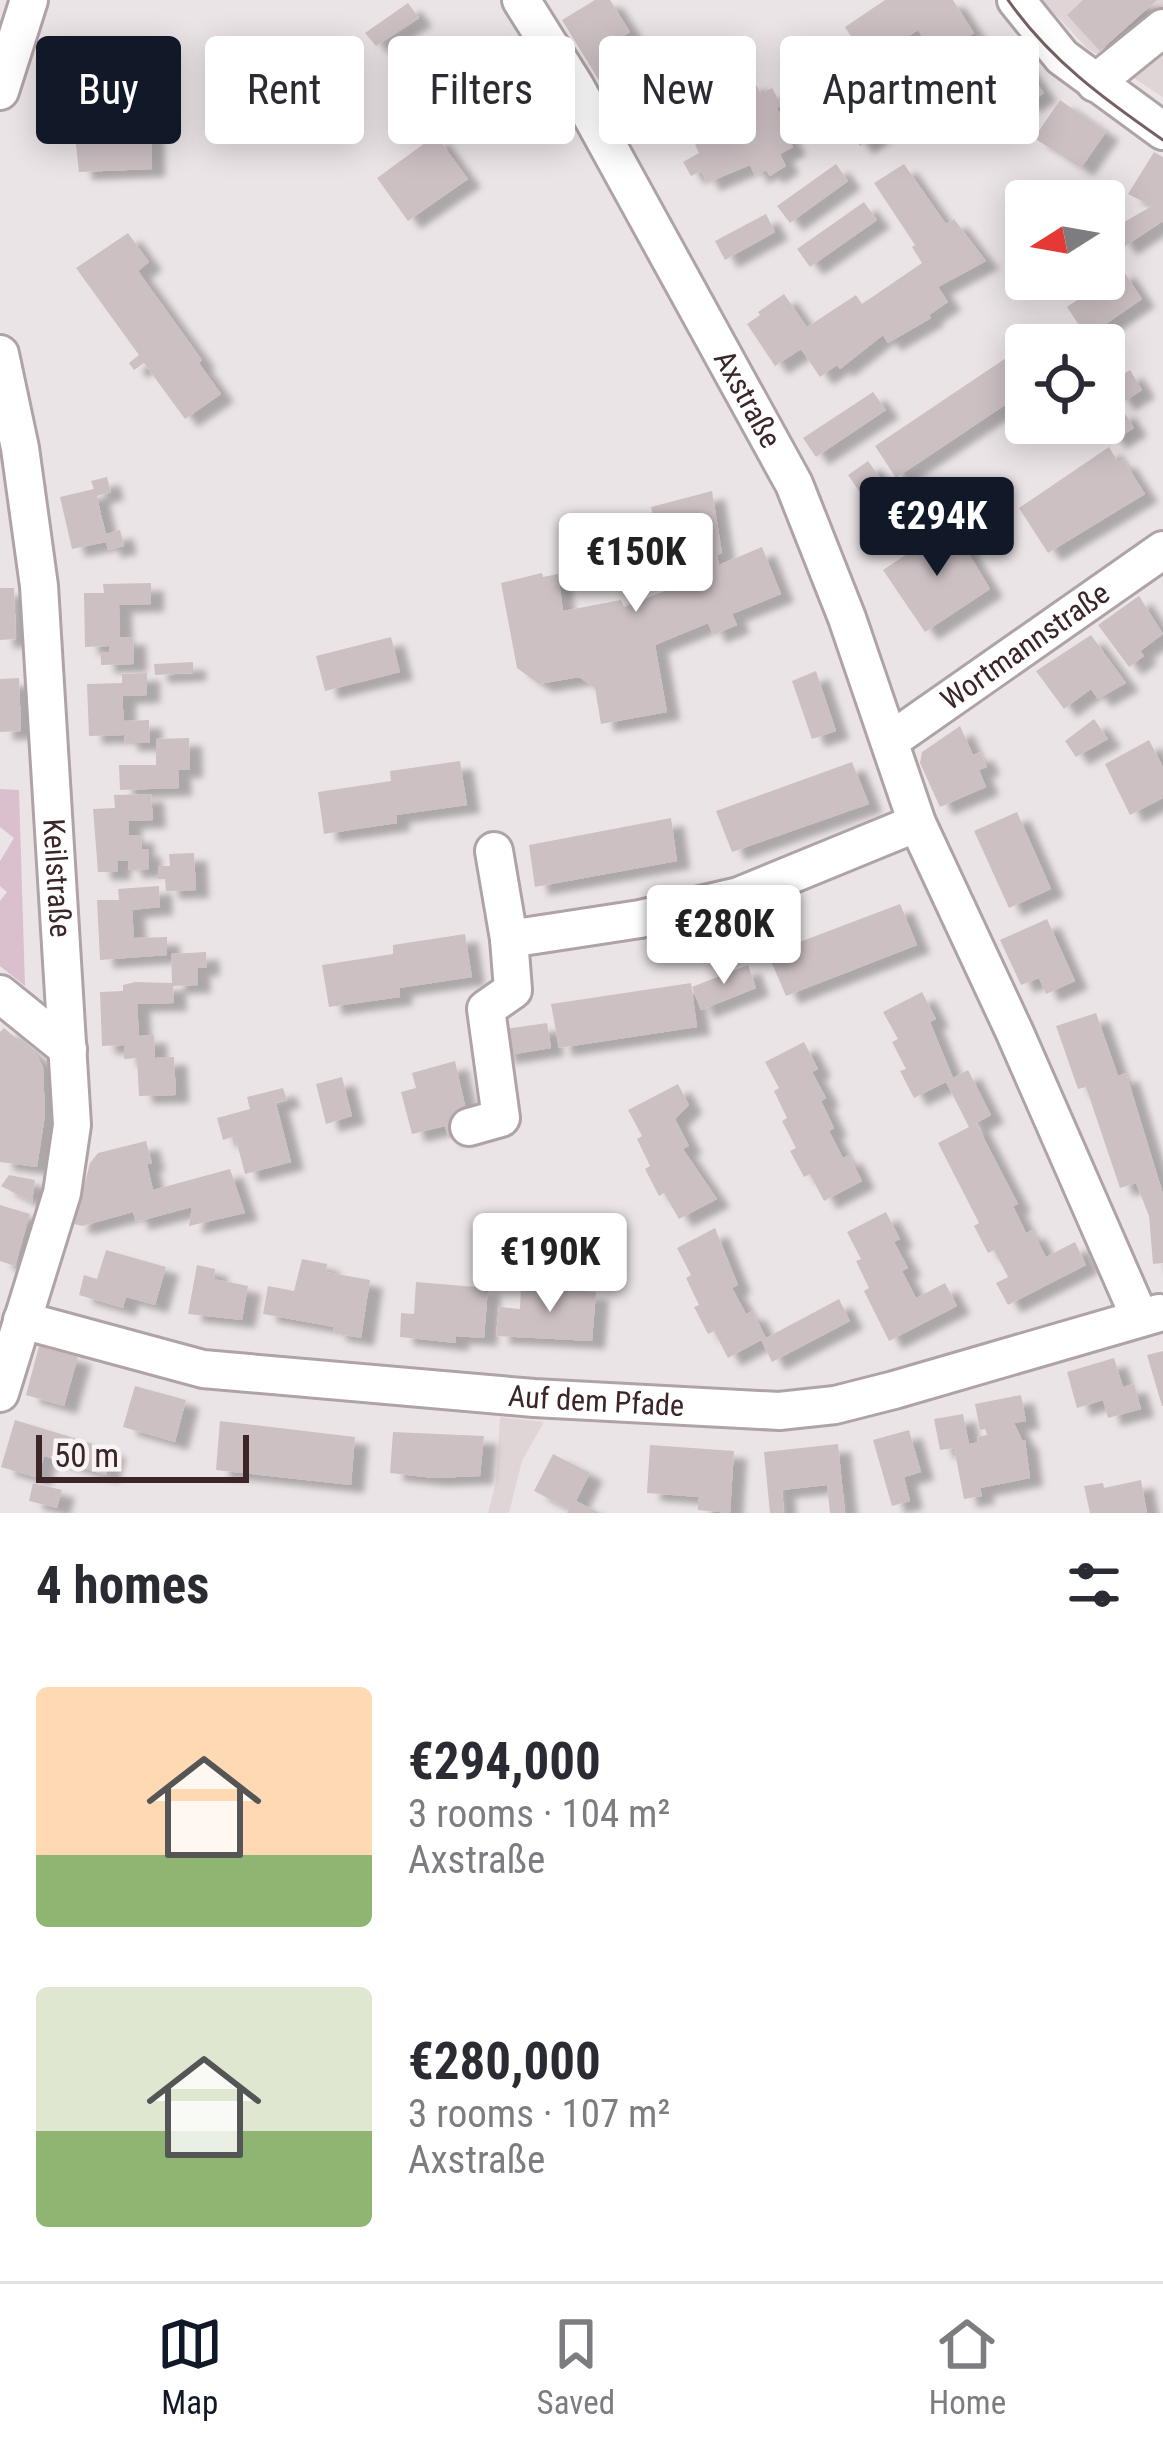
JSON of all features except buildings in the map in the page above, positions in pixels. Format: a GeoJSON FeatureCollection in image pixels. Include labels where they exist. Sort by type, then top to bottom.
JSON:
{"type":"FeatureCollection","features":[{"type":"Feature","properties":{"kind":"street"},"geometry":{"type":"LineString","coordinates":[[0,91],[29,0]]}},
{"type":"Feature","properties":{"kind":"street","name":"Axstraße"},"geometry":{"type":"LineString","coordinates":[[521,0],[575,86],[794,484],[822,550],[917,823],[1151,1314]]}},
{"type":"Feature","properties":{"kind":"street"},"geometry":{"type":"LineString","coordinates":[[1016,0],[1063,57],[1163,131]]}},
{"type":"Feature","properties":{"kind":"street"},"geometry":{"type":"LineString","coordinates":[[1094,83],[1163,28]]}},
{"type":"Feature","properties":{"kind":"street","name":"Keilstraße"},"geometry":{"type":"LineString","coordinates":[[0,354],[20,448],[39,586],[72,1125],[62,1192],[11,1339],[0,1393]]}},
{"type":"Feature","properties":{"kind":"street","name":"Wortmannstraße"},"geometry":{"type":"LineString","coordinates":[[890,741],[1163,550]]}},
{"type":"Feature","properties":{"kind":"street"},"geometry":{"type":"LineString","coordinates":[[509,939],[640,919],[739,896],[917,823]]}},
{"type":"Feature","properties":{"kind":"street"},"geometry":{"type":"LineString","coordinates":[[469,1127],[501,1118],[486,1009],[513,990],[494,850]]}},
{"type":"Feature","properties":{"kind":"street"},"geometry":{"type":"LineString","coordinates":[[0,994],[68,1049]]}},
{"type":"Feature","properties":{"kind":"street","name":"Auf dem Pfade"},"geometry":{"type":"LineString","coordinates":[[11,1339],[203,1369],[533,1398],[778,1411],[836,1405],[894,1390],[1151,1314]]}},
{"type":"Feature","properties":{"kind":"shaded area"},"geometry":{"type":"Polygon","coordinates":[[[1042,0],[1163,0],[1163,97],[1087,48],[1042,0]]]}},
{"type":"Feature","properties":{"kind":"shaded area"},"geometry":{"type":"Polygon","coordinates":[[[0,789],[19,790],[25,986],[0,966],[0,901],[7,892],[0,886],[0,861],[14,838],[0,827],[0,789]]]}},
{"type":"Feature","properties":{"kind":"shaded area"},"geometry":{"type":"Polygon","coordinates":[[[500,1417],[544,1422],[522,1461],[509,1513],[488,1513],[496,1482],[500,1417]]]}},
{"type":"Feature","properties":{"kind":"tram line"},"geometry":{"type":"LineString","coordinates":[[1008,0],[1060,60],[1163,140]]}}]}
